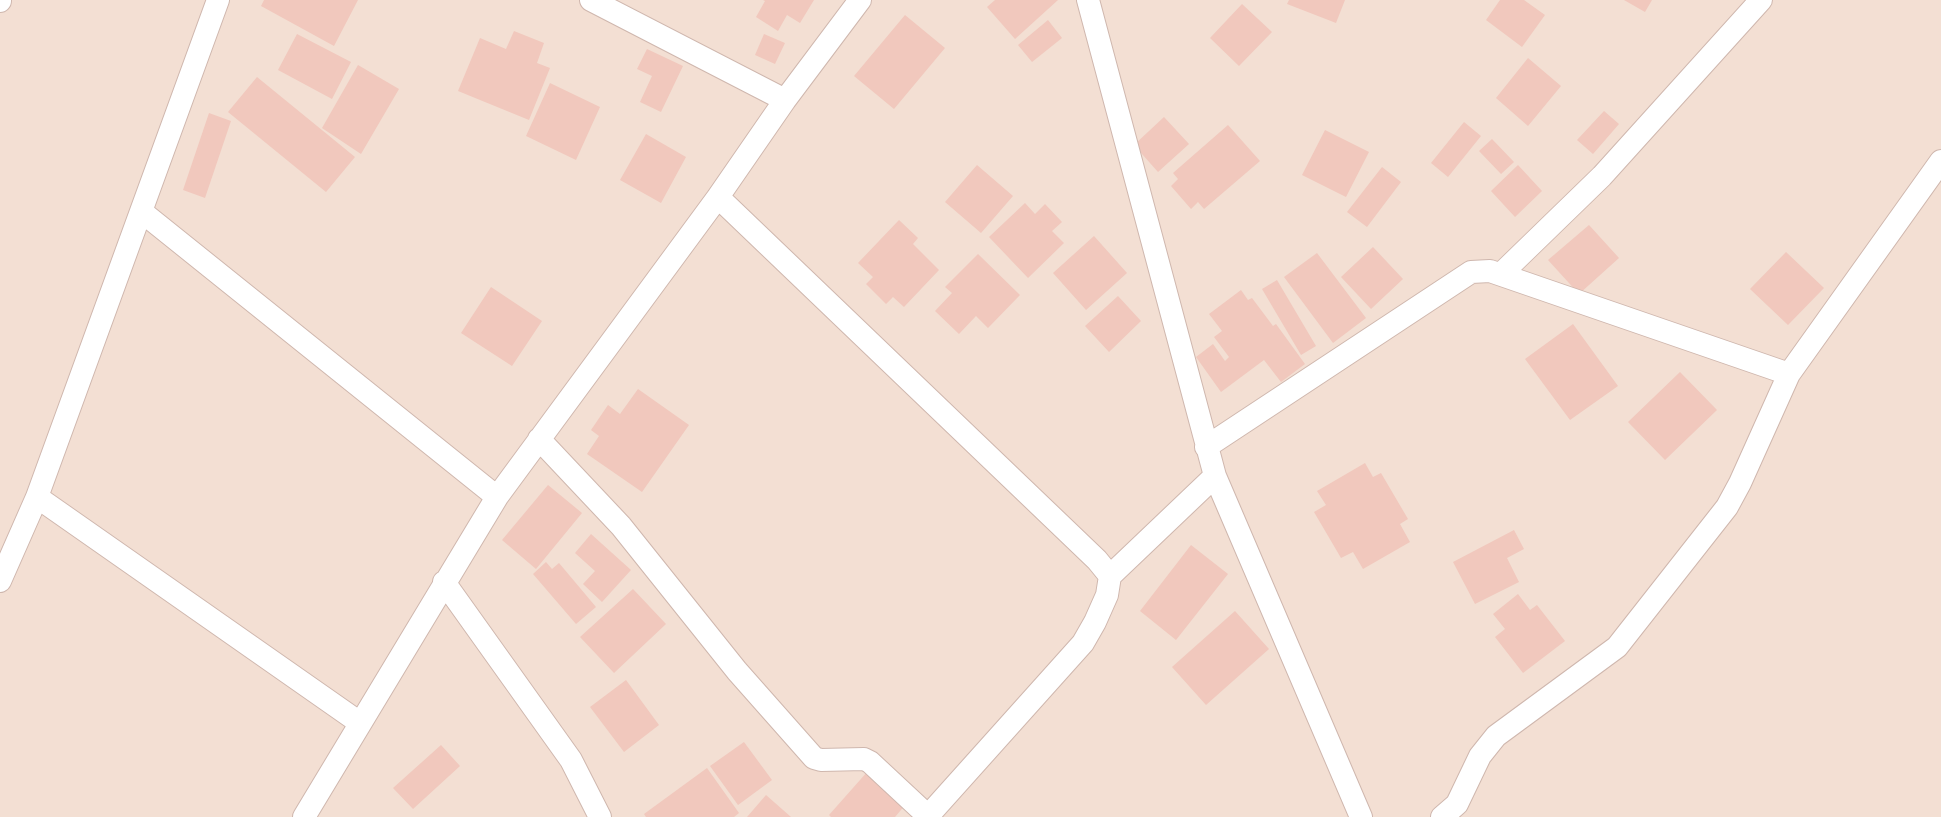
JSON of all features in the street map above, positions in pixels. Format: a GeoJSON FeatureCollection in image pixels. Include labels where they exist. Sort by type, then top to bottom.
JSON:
{"type":"FeatureCollection","features":[{"type":"Feature","properties":{"kind":"street"},"geometry":{"type":"LineString","coordinates":[[0,581],[38,497],[218,0]]}},
{"type":"Feature","properties":{"kind":"street"},"geometry":{"type":"LineString","coordinates":[[591,0],[785,100]]}},
{"type":"Feature","properties":{"kind":"street"},"geometry":{"type":"LineString","coordinates":[[304,817],[444,582],[497,497],[718,197],[785,100],[860,0]]}},
{"type":"Feature","properties":{"kind":"street"},"geometry":{"type":"LineString","coordinates":[[1088,0],[1206,447],[1215,476],[1361,817]]}},
{"type":"Feature","properties":{"kind":"street"},"geometry":{"type":"LineString","coordinates":[[1501,274],[1602,176],[1761,0]]}},
{"type":"Feature","properties":{"kind":"street"},"geometry":{"type":"LineString","coordinates":[[1442,817],[1457,804],[1480,756],[1496,736],[1617,647],[1722,513],[1740,483],[1789,374],[1941,161]]}},
{"type":"Feature","properties":{"kind":"street"},"geometry":{"type":"LineString","coordinates":[[718,197],[1091,555],[1110,576]]}},
{"type":"Feature","properties":{"kind":"street"},"geometry":{"type":"LineString","coordinates":[[142,212],[497,497]]}},
{"type":"Feature","properties":{"kind":"street"},"geometry":{"type":"LineString","coordinates":[[1206,447],[1471,272],[1490,271],[1501,274],[1789,374]]}},
{"type":"Feature","properties":{"kind":"street"},"geometry":{"type":"LineString","coordinates":[[539,439],[621,526],[737,671],[814,758],[821,760],[864,759],[870,762],[928,817],[1083,644],[1107,595],[1110,576],[1215,476]]}},
{"type":"Feature","properties":{"kind":"street"},"geometry":{"type":"LineString","coordinates":[[38,497],[360,724]]}},
{"type":"Feature","properties":{"kind":"street"},"geometry":{"type":"LineString","coordinates":[[444,582],[571,760],[600,817]]}},
{"type":"Feature","properties":{"kind":"shaded area"},"geometry":{"type":"Polygon","coordinates":[[[0,0],[1941,0],[1941,817],[0,817],[0,0]]]}},
{"type":"Feature","properties":{"kind":"building"},"geometry":{"type":"Polygon","coordinates":[[[264,0],[358,0],[334,46],[261,6],[264,0]]]}},
{"type":"Feature","properties":{"kind":"building"},"geometry":{"type":"Polygon","coordinates":[[[763,0],[814,0],[800,23],[787,15],[778,31],[756,17],[765,1],[763,0]]]}},
{"type":"Feature","properties":{"kind":"building"},"geometry":{"type":"Polygon","coordinates":[[[995,0],[1058,0],[1015,39],[987,7],[995,0]]]}},
{"type":"Feature","properties":{"kind":"building"},"geometry":{"type":"Polygon","coordinates":[[[1289,0],[1345,0],[1336,23],[1287,4],[1289,0]]]}},
{"type":"Feature","properties":{"kind":"building"},"geometry":{"type":"Polygon","coordinates":[[[1500,0],[1524,0],[1545,15],[1522,47],[1486,20],[1500,0]]]}},
{"type":"Feature","properties":{"kind":"building"},"geometry":{"type":"Polygon","coordinates":[[[1624,0],[1652,0],[1645,12],[1624,0]]]}},
{"type":"Feature","properties":{"kind":"building"},"geometry":{"type":"Polygon","coordinates":[[[1242,4],[1272,32],[1239,66],[1210,38],[1242,4]]]}},
{"type":"Feature","properties":{"kind":"building"},"geometry":{"type":"Polygon","coordinates":[[[905,15],[945,48],[894,109],[854,76],[905,15]]]}},
{"type":"Feature","properties":{"kind":"building"},"geometry":{"type":"Polygon","coordinates":[[[1048,20],[1062,38],[1032,62],[1018,45],[1048,20]]]}},
{"type":"Feature","properties":{"kind":"building"},"geometry":{"type":"Polygon","coordinates":[[[514,31],[544,43],[537,63],[550,68],[529,120],[458,91],[480,38],[506,49],[514,31]]]}},
{"type":"Feature","properties":{"kind":"building"},"geometry":{"type":"Polygon","coordinates":[[[297,34],[351,62],[332,99],[278,70],[297,34]]]}},
{"type":"Feature","properties":{"kind":"building"},"geometry":{"type":"Polygon","coordinates":[[[764,34],[785,43],[775,64],[755,55],[764,34]]]}},
{"type":"Feature","properties":{"kind":"building"},"geometry":{"type":"Polygon","coordinates":[[[647,49],[683,66],[661,112],[640,102],[652,76],[637,69],[647,49]]]}},
{"type":"Feature","properties":{"kind":"building"},"geometry":{"type":"Polygon","coordinates":[[[1528,58],[1561,86],[1528,126],[1496,98],[1528,58]]]}},
{"type":"Feature","properties":{"kind":"building"},"geometry":{"type":"Polygon","coordinates":[[[358,65],[399,89],[361,154],[322,128],[358,65]]]}},
{"type":"Feature","properties":{"kind":"building"},"geometry":{"type":"Polygon","coordinates":[[[257,77],[355,157],[326,192],[228,112],[257,77]]]}},
{"type":"Feature","properties":{"kind":"building"},"geometry":{"type":"Polygon","coordinates":[[[550,83],[600,107],[576,160],[526,136],[550,83]]]}},
{"type":"Feature","properties":{"kind":"building"},"geometry":{"type":"Polygon","coordinates":[[[1604,111],[1619,124],[1593,154],[1577,140],[1604,111]]]}},
{"type":"Feature","properties":{"kind":"building"},"geometry":{"type":"Polygon","coordinates":[[[209,113],[231,121],[205,198],[183,190],[209,113]]]}},
{"type":"Feature","properties":{"kind":"building"},"geometry":{"type":"Polygon","coordinates":[[[1164,117],[1189,144],[1158,172],[1134,145],[1164,117]]]}},
{"type":"Feature","properties":{"kind":"building"},"geometry":{"type":"Polygon","coordinates":[[[1464,122],[1481,136],[1448,177],[1431,163],[1464,122]]]}},
{"type":"Feature","properties":{"kind":"building"},"geometry":{"type":"Polygon","coordinates":[[[1228,125],[1260,161],[1204,209],[1198,202],[1191,209],[1171,186],[1178,179],[1173,173],[1228,125]]]}},
{"type":"Feature","properties":{"kind":"building"},"geometry":{"type":"Polygon","coordinates":[[[1325,130],[1369,152],[1346,197],[1302,175],[1325,130]]]}},
{"type":"Feature","properties":{"kind":"building"},"geometry":{"type":"Polygon","coordinates":[[[646,134],[686,157],[661,203],[620,180],[646,134]]]}},
{"type":"Feature","properties":{"kind":"building"},"geometry":{"type":"Polygon","coordinates":[[[1492,139],[1514,162],[1501,174],[1479,151],[1492,139]]]}},
{"type":"Feature","properties":{"kind":"building"},"geometry":{"type":"Polygon","coordinates":[[[977,165],[1013,196],[981,233],[945,202],[977,165]]]}},
{"type":"Feature","properties":{"kind":"building"},"geometry":{"type":"Polygon","coordinates":[[[1518,165],[1542,191],[1515,217],[1491,191],[1518,165]]]}},
{"type":"Feature","properties":{"kind":"building"},"geometry":{"type":"Polygon","coordinates":[[[1382,167],[1401,182],[1367,227],[1347,212],[1382,167]]]}},
{"type":"Feature","properties":{"kind":"building"},"geometry":{"type":"Polygon","coordinates":[[[1025,203],[1035,214],[1045,204],[1062,222],[1052,231],[1064,243],[1028,278],[989,237],[1025,203]]]}},
{"type":"Feature","properties":{"kind":"building"},"geometry":{"type":"Polygon","coordinates":[[[899,220],[918,238],[913,244],[939,270],[904,307],[893,297],[886,304],[866,284],[873,277],[858,263],[899,220]]]}},
{"type":"Feature","properties":{"kind":"building"},"geometry":{"type":"Polygon","coordinates":[[[1589,225],[1619,258],[1579,294],[1548,260],[1589,225]]]}},
{"type":"Feature","properties":{"kind":"building"},"geometry":{"type":"Polygon","coordinates":[[[1094,236],[1127,273],[1086,310],[1053,273],[1094,236]]]}},
{"type":"Feature","properties":{"kind":"building"},"geometry":{"type":"Polygon","coordinates":[[[1373,247],[1403,279],[1371,309],[1341,277],[1373,247]]]}},
{"type":"Feature","properties":{"kind":"building"},"geometry":{"type":"Polygon","coordinates":[[[1786,252],[1824,288],[1788,325],[1750,289],[1786,252]]]}},
{"type":"Feature","properties":{"kind":"building"},"geometry":{"type":"Polygon","coordinates":[[[1317,253],[1366,318],[1333,343],[1284,277],[1317,253]]]}},
{"type":"Feature","properties":{"kind":"building"},"geometry":{"type":"Polygon","coordinates":[[[978,254],[1020,295],[988,328],[976,316],[959,334],[935,311],[952,293],[945,287],[978,254]]]}},
{"type":"Feature","properties":{"kind":"building"},"geometry":{"type":"Polygon","coordinates":[[[1277,280],[1316,346],[1301,355],[1262,289],[1277,280]]]}},
{"type":"Feature","properties":{"kind":"building"},"geometry":{"type":"Polygon","coordinates":[[[491,287],[542,321],[512,366],[461,333],[491,287]]]}},
{"type":"Feature","properties":{"kind":"building"},"geometry":{"type":"Polygon","coordinates":[[[1241,290],[1248,300],[1252,298],[1273,326],[1276,324],[1305,364],[1281,382],[1264,360],[1221,392],[1196,357],[1213,344],[1225,361],[1229,357],[1214,337],[1222,331],[1209,314],[1241,290]]]}},
{"type":"Feature","properties":{"kind":"building"},"geometry":{"type":"Polygon","coordinates":[[[1118,296],[1141,321],[1109,352],[1085,326],[1118,296]]]}},
{"type":"Feature","properties":{"kind":"building"},"geometry":{"type":"Polygon","coordinates":[[[1573,324],[1618,386],[1570,420],[1525,359],[1573,324]]]}},
{"type":"Feature","properties":{"kind":"building"},"geometry":{"type":"Polygon","coordinates":[[[1680,372],[1717,410],[1665,460],[1628,422],[1680,372]]]}},
{"type":"Feature","properties":{"kind":"building"},"geometry":{"type":"Polygon","coordinates":[[[638,389],[689,425],[642,492],[587,454],[599,436],[591,430],[608,405],[620,414],[638,389]]]}},
{"type":"Feature","properties":{"kind":"building"},"geometry":{"type":"Polygon","coordinates":[[[1365,463],[1373,477],[1381,473],[1408,519],[1400,524],[1410,542],[1363,569],[1353,552],[1341,558],[1314,512],[1326,505],[1317,491],[1365,463]]]}},
{"type":"Feature","properties":{"kind":"building"},"geometry":{"type":"Polygon","coordinates":[[[548,485],[582,513],[536,569],[502,540],[548,485]]]}},
{"type":"Feature","properties":{"kind":"building"},"geometry":{"type":"Polygon","coordinates":[[[1514,530],[1524,549],[1507,558],[1519,582],[1475,604],[1453,562],[1514,530]]]}},
{"type":"Feature","properties":{"kind":"building"},"geometry":{"type":"Polygon","coordinates":[[[591,534],[631,570],[602,602],[583,584],[595,571],[575,553],[591,534]]]}},
{"type":"Feature","properties":{"kind":"building"},"geometry":{"type":"Polygon","coordinates":[[[1191,545],[1228,574],[1176,640],[1140,611],[1191,545]]]}},
{"type":"Feature","properties":{"kind":"building"},"geometry":{"type":"Polygon","coordinates":[[[546,562],[552,569],[559,563],[596,607],[576,624],[533,574],[546,562]]]}},
{"type":"Feature","properties":{"kind":"building"},"geometry":{"type":"Polygon","coordinates":[[[633,589],[666,624],[614,673],[580,637],[633,589]]]}},
{"type":"Feature","properties":{"kind":"building"},"geometry":{"type":"Polygon","coordinates":[[[1518,594],[1530,610],[1537,605],[1565,641],[1523,673],[1495,637],[1505,629],[1493,614],[1518,594]]]}},
{"type":"Feature","properties":{"kind":"building"},"geometry":{"type":"Polygon","coordinates":[[[1235,611],[1269,649],[1206,705],[1172,667],[1235,611]]]}},
{"type":"Feature","properties":{"kind":"building"},"geometry":{"type":"Polygon","coordinates":[[[626,680],[659,725],[624,752],[590,707],[626,680]]]}},
{"type":"Feature","properties":{"kind":"building"},"geometry":{"type":"Polygon","coordinates":[[[744,742],[772,780],[738,805],[710,766],[744,742]]]}},
{"type":"Feature","properties":{"kind":"building"},"geometry":{"type":"Polygon","coordinates":[[[441,745],[460,766],[413,809],[393,788],[441,745]]]}},
{"type":"Feature","properties":{"kind":"building"},"geometry":{"type":"Polygon","coordinates":[[[707,768],[739,813],[734,817],[646,817],[644,814],[707,768]]]}},
{"type":"Feature","properties":{"kind":"building"},"geometry":{"type":"Polygon","coordinates":[[[868,771],[906,804],[895,817],[831,817],[829,815],[868,771]]]}},
{"type":"Feature","properties":{"kind":"building"},"geometry":{"type":"Polygon","coordinates":[[[766,795],[791,817],[747,817],[766,795]]]}}]}
